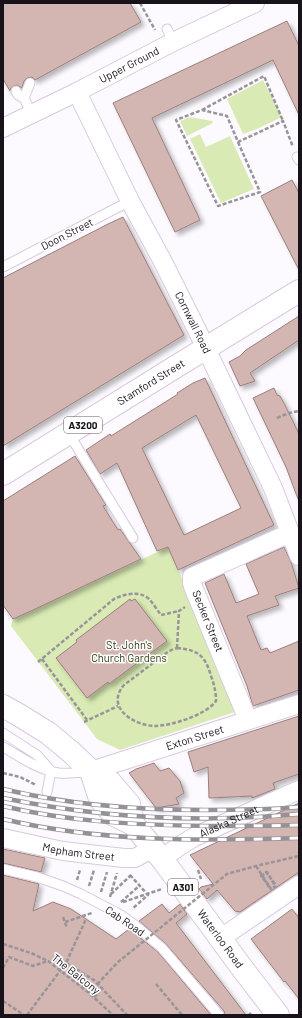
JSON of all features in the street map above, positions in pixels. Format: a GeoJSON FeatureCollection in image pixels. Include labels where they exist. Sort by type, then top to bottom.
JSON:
{"type":"FeatureCollection","features":[{"type":"Feature","properties":{"kind":"main road","name":"Stamford Street"},"geometry":{"type":"LineString","coordinates":[[3,474],[299,291]]}},
{"type":"Feature","properties":{"kind":"main road","name":"Waterloo Road"},"geometry":{"type":"LineString","coordinates":[[3,706],[48,733],[91,771],[100,799],[114,815],[133,824],[158,853],[278,1015]]}},
{"type":"Feature","properties":{"kind":"street","name":"Upper Ground"},"geometry":{"type":"LineString","coordinates":[[3,128],[77,92],[166,35],[255,3]]}},
{"type":"Feature","properties":{"kind":"street","name":"Cornwall Road"},"geometry":{"type":"LineString","coordinates":[[77,92],[130,201],[162,260],[206,348],[273,488],[299,554]]}},
{"type":"Feature","properties":{"kind":"street","name":"Secker Street"},"geometry":{"type":"LineString","coordinates":[[248,720],[192,583],[192,577],[290,533]]}},
{"type":"Feature","properties":{"kind":"street","name":"Exton Street"},"geometry":{"type":"LineString","coordinates":[[91,771],[299,704]]}},
{"type":"Feature","properties":{"kind":"street","name":"Alaska Street"},"geometry":{"type":"LineString","coordinates":[[158,853],[178,847],[194,837],[299,790]]}},
{"type":"Feature","properties":{"kind":"street","name":"Mepham Street"},"geometry":{"type":"LineString","coordinates":[[3,838],[63,851],[124,858],[135,858],[158,853]]}},
{"type":"Feature","properties":{"kind":"street"},"geometry":{"type":"LineString","coordinates":[[221,938],[299,885]]}},
{"type":"Feature","properties":{"kind":"lane"},"geometry":{"type":"LineString","coordinates":[[24,98],[30,83]]}},
{"type":"Feature","properties":{"kind":"lane"},"geometry":{"type":"LineString","coordinates":[[16,91],[18,95],[24,98],[32,115]]}},
{"type":"Feature","properties":{"kind":"lane","name":"Doon Street"},"geometry":{"type":"LineString","coordinates":[[3,267],[130,201]]}},
{"type":"Feature","properties":{"kind":"lane"},"geometry":{"type":"LineString","coordinates":[[69,434],[133,538]]}},
{"type":"Feature","properties":{"kind":"lane"},"geometry":{"type":"LineString","coordinates":[[3,733],[37,755],[51,771]]}},
{"type":"Feature","properties":{"kind":"lane"},"geometry":{"type":"LineString","coordinates":[[3,747],[38,767],[51,771],[68,773],[91,771]]}},
{"type":"Feature","properties":{"kind":"lane"},"geometry":{"type":"LineString","coordinates":[[44,789],[51,771]]}},
{"type":"Feature","properties":{"kind":"lane","name":"Cab Road"},"geometry":{"type":"LineString","coordinates":[[3,869],[51,881],[85,896],[124,917],[162,948],[219,1015]]}},
{"type":"Feature","properties":{"kind":"path"},"geometry":{"type":"LineString","coordinates":[[140,3],[166,35]]}},
{"type":"Feature","properties":{"kind":"path"},"geometry":{"type":"LineString","coordinates":[[202,110],[227,116],[260,192],[218,206],[176,120],[202,110],[264,76],[298,158]]}},
{"type":"Feature","properties":{"kind":"path"},"geometry":{"type":"LineString","coordinates":[[238,142],[283,121]]}},
{"type":"Feature","properties":{"kind":"path"},"geometry":{"type":"LineString","coordinates":[[269,123],[270,127]]}},
{"type":"Feature","properties":{"kind":"path"},"geometry":{"type":"LineString","coordinates":[[277,418],[299,410]]}},
{"type":"Feature","properties":{"kind":"path"},"geometry":{"type":"LineString","coordinates":[[38,662],[114,599],[124,594],[133,593],[142,595],[148,599],[161,615],[179,611],[199,600]]}},
{"type":"Feature","properties":{"kind":"path"},"geometry":{"type":"LineString","coordinates":[[177,648],[179,611]]}},
{"type":"Feature","properties":{"kind":"path"},"geometry":{"type":"LineString","coordinates":[[177,648],[194,651],[200,654],[204,659],[208,665],[216,694],[216,701],[207,710],[201,713],[164,725],[153,726],[132,719],[118,706],[118,695],[120,690],[124,685],[169,651],[177,648]]}},
{"type":"Feature","properties":{"kind":"path"},"geometry":{"type":"LineString","coordinates":[[42,659],[86,721],[118,706]]}},
{"type":"Feature","properties":{"kind":"path"},"geometry":{"type":"LineString","coordinates":[[58,689],[62,687]]}},
{"type":"Feature","properties":{"kind":"path"},"geometry":{"type":"LineString","coordinates":[[3,773],[20,777],[44,789]]}},
{"type":"Feature","properties":{"kind":"path"},"geometry":{"type":"LineString","coordinates":[[89,993],[118,962],[227,874],[299,856]]}},
{"type":"Feature","properties":{"kind":"path"},"geometry":{"type":"LineString","coordinates":[[256,866],[271,889]]}},
{"type":"Feature","properties":{"kind":"path"},"geometry":{"type":"LineString","coordinates":[[85,896],[95,867]]}},
{"type":"Feature","properties":{"kind":"path"},"geometry":{"type":"LineString","coordinates":[[96,902],[108,869]]}},
{"type":"Feature","properties":{"kind":"path"},"geometry":{"type":"LineString","coordinates":[[109,909],[110,894],[118,870]]}},
{"type":"Feature","properties":{"kind":"path"},"geometry":{"type":"LineString","coordinates":[[198,870],[202,883]]}},
{"type":"Feature","properties":{"kind":"path"},"geometry":{"type":"LineString","coordinates":[[124,872],[131,875],[148,895],[124,917]]}},
{"type":"Feature","properties":{"kind":"path"},"geometry":{"type":"LineString","coordinates":[[266,872],[276,886],[271,889],[262,876],[266,872]]}},
{"type":"Feature","properties":{"kind":"path"},"geometry":{"type":"LineString","coordinates":[[271,889],[261,876],[267,872],[272,880]]}},
{"type":"Feature","properties":{"kind":"path"},"geometry":{"type":"LineString","coordinates":[[110,894],[131,875]]}},
{"type":"Feature","properties":{"kind":"path"},"geometry":{"type":"LineString","coordinates":[[109,909],[139,886]]}},
{"type":"Feature","properties":{"kind":"path"},"geometry":{"type":"LineString","coordinates":[[119,904],[150,893]]}},
{"type":"Feature","properties":{"kind":"path"},"geometry":{"type":"LineString","coordinates":[[63,917],[67,928]]}},
{"type":"Feature","properties":{"kind":"path"},"geometry":{"type":"LineString","coordinates":[[3,1001],[25,1015],[66,964],[86,919]]}},
{"type":"Feature","properties":{"kind":"path","name":"The Balcony"},"geometry":{"type":"LineString","coordinates":[[3,944],[31,953],[48,961],[94,997],[113,1015]]}},
{"type":"Feature","properties":{"kind":"path"},"geometry":{"type":"LineString","coordinates":[[3,968],[9,957],[33,966],[48,961]]}},
{"type":"Feature","properties":{"kind":"path"},"geometry":{"type":"LineString","coordinates":[[66,964],[94,980],[127,1015]]}},
{"type":"Feature","properties":{"kind":"path"},"geometry":{"type":"LineString","coordinates":[[156,984],[182,1015]]}},
{"type":"Feature","properties":{"kind":"path"},"geometry":{"type":"LineString","coordinates":[[94,997],[99,993]]}},
{"type":"Feature","properties":{"kind":"green space"},"geometry":{"type":"Polygon","coordinates":[[[263,80],[282,117],[243,134],[227,99],[263,80]]]}},
{"type":"Feature","properties":{"kind":"green space"},"geometry":{"type":"Polygon","coordinates":[[[190,117],[212,121],[213,123],[187,136],[180,121],[190,117]]]}},
{"type":"Feature","properties":{"kind":"green space"},"geometry":{"type":"Polygon","coordinates":[[[200,134],[206,147],[230,136],[254,189],[221,203],[190,139],[200,134]]]}},
{"type":"Feature","properties":{"kind":"green space","name":"St. John's Church Gardens"},"geometry":{"type":"Polygon","coordinates":[[[168,547],[241,710],[120,750],[97,739],[11,626],[13,619],[168,547]]]}},
{"type":"Feature","properties":{"kind":"building"},"geometry":{"type":"Polygon","coordinates":[[[3,3],[130,3],[141,22],[35,80],[32,77],[27,78],[24,81],[22,88],[17,85],[11,88],[10,91],[3,79],[3,3]]]}},
{"type":"Feature","properties":{"kind":"building"},"geometry":{"type":"Polygon","coordinates":[[[287,21],[299,46],[299,115],[273,60],[152,118],[200,220],[175,232],[113,103],[287,21]]]}},
{"type":"Feature","properties":{"kind":"building"},"geometry":{"type":"Polygon","coordinates":[[[292,180],[299,193],[299,270],[261,196],[292,180]]]}},
{"type":"Feature","properties":{"kind":"building"},"geometry":{"type":"Polygon","coordinates":[[[123,217],[184,335],[3,446],[3,278],[123,217]]]}},
{"type":"Feature","properties":{"kind":"building"},"geometry":{"type":"Polygon","coordinates":[[[299,316],[299,340],[250,373],[255,381],[240,386],[229,362],[299,316]]]}},
{"type":"Feature","properties":{"kind":"building"},"geometry":{"type":"Polygon","coordinates":[[[205,378],[274,525],[178,570],[168,547],[157,551],[117,463],[100,474],[86,450],[110,434],[111,436],[193,383],[205,378]],[[196,415],[142,448],[184,535],[241,508],[196,415]]]}},
{"type":"Feature","properties":{"kind":"building"},"geometry":{"type":"Polygon","coordinates":[[[274,388],[277,395],[280,396],[285,405],[299,434],[299,499],[286,467],[253,398],[274,388]]]}},
{"type":"Feature","properties":{"kind":"building"},"geometry":{"type":"Polygon","coordinates":[[[75,456],[106,505],[103,506],[118,530],[120,529],[141,559],[13,619],[3,605],[3,501],[75,456]]]}},
{"type":"Feature","properties":{"kind":"building"},"geometry":{"type":"Polygon","coordinates":[[[284,547],[291,562],[299,588],[275,596],[279,605],[247,616],[261,650],[267,648],[270,653],[299,641],[299,690],[253,706],[247,686],[205,583],[224,574],[236,603],[259,594],[246,564],[284,547]]]}},
{"type":"Feature","properties":{"kind":"building"},"geometry":{"type":"Polygon","coordinates":[[[130,599],[131,601],[135,599],[167,641],[109,684],[108,682],[87,698],[56,658],[77,642],[76,640],[130,599]]]}},
{"type":"Feature","properties":{"kind":"building"},"geometry":{"type":"Polygon","coordinates":[[[299,716],[299,774],[273,783],[275,789],[252,798],[252,796],[209,798],[208,767],[194,772],[188,752],[299,716]]]}},
{"type":"Feature","properties":{"kind":"building"},"geometry":{"type":"Polygon","coordinates":[[[154,763],[160,771],[169,768],[180,781],[184,793],[176,798],[179,804],[156,808],[129,773],[154,763]]]}},
{"type":"Feature","properties":{"kind":"building"},"geometry":{"type":"Polygon","coordinates":[[[299,803],[299,872],[240,912],[235,911],[217,890],[207,899],[199,889],[201,887],[213,884],[190,855],[299,803]]]}},
{"type":"Feature","properties":{"kind":"building"},"geometry":{"type":"Polygon","coordinates":[[[3,849],[45,858],[41,872],[3,863],[3,849]]]}},
{"type":"Feature","properties":{"kind":"building"},"geometry":{"type":"Polygon","coordinates":[[[3,875],[39,884],[33,911],[53,902],[71,909],[116,939],[129,929],[158,952],[211,1015],[3,1015],[3,875]]]}},
{"type":"Feature","properties":{"kind":"building"},"geometry":{"type":"Polygon","coordinates":[[[162,904],[169,913],[180,904],[187,914],[176,923],[246,1015],[225,1015],[224,1011],[166,944],[139,921],[162,904]]]}},
{"type":"Feature","properties":{"kind":"building"},"geometry":{"type":"Polygon","coordinates":[[[292,909],[299,918],[299,999],[251,939],[292,909]]]}},
{"type":"Feature","properties":{"kind":"railway"},"geometry":{"type":"LineString","coordinates":[[3,789],[78,803],[129,808],[217,810],[299,807]]}},
{"type":"Feature","properties":{"kind":"railway"},"geometry":{"type":"LineString","coordinates":[[3,798],[76,810],[151,817],[225,818],[299,814]]}},
{"type":"Feature","properties":{"kind":"railway"},"geometry":{"type":"LineString","coordinates":[[3,806],[53,816],[104,822],[205,826],[299,825]]}},
{"type":"Feature","properties":{"kind":"railway"},"geometry":{"type":"LineString","coordinates":[[3,819],[39,827],[113,836],[225,840],[299,838]]}}]}
